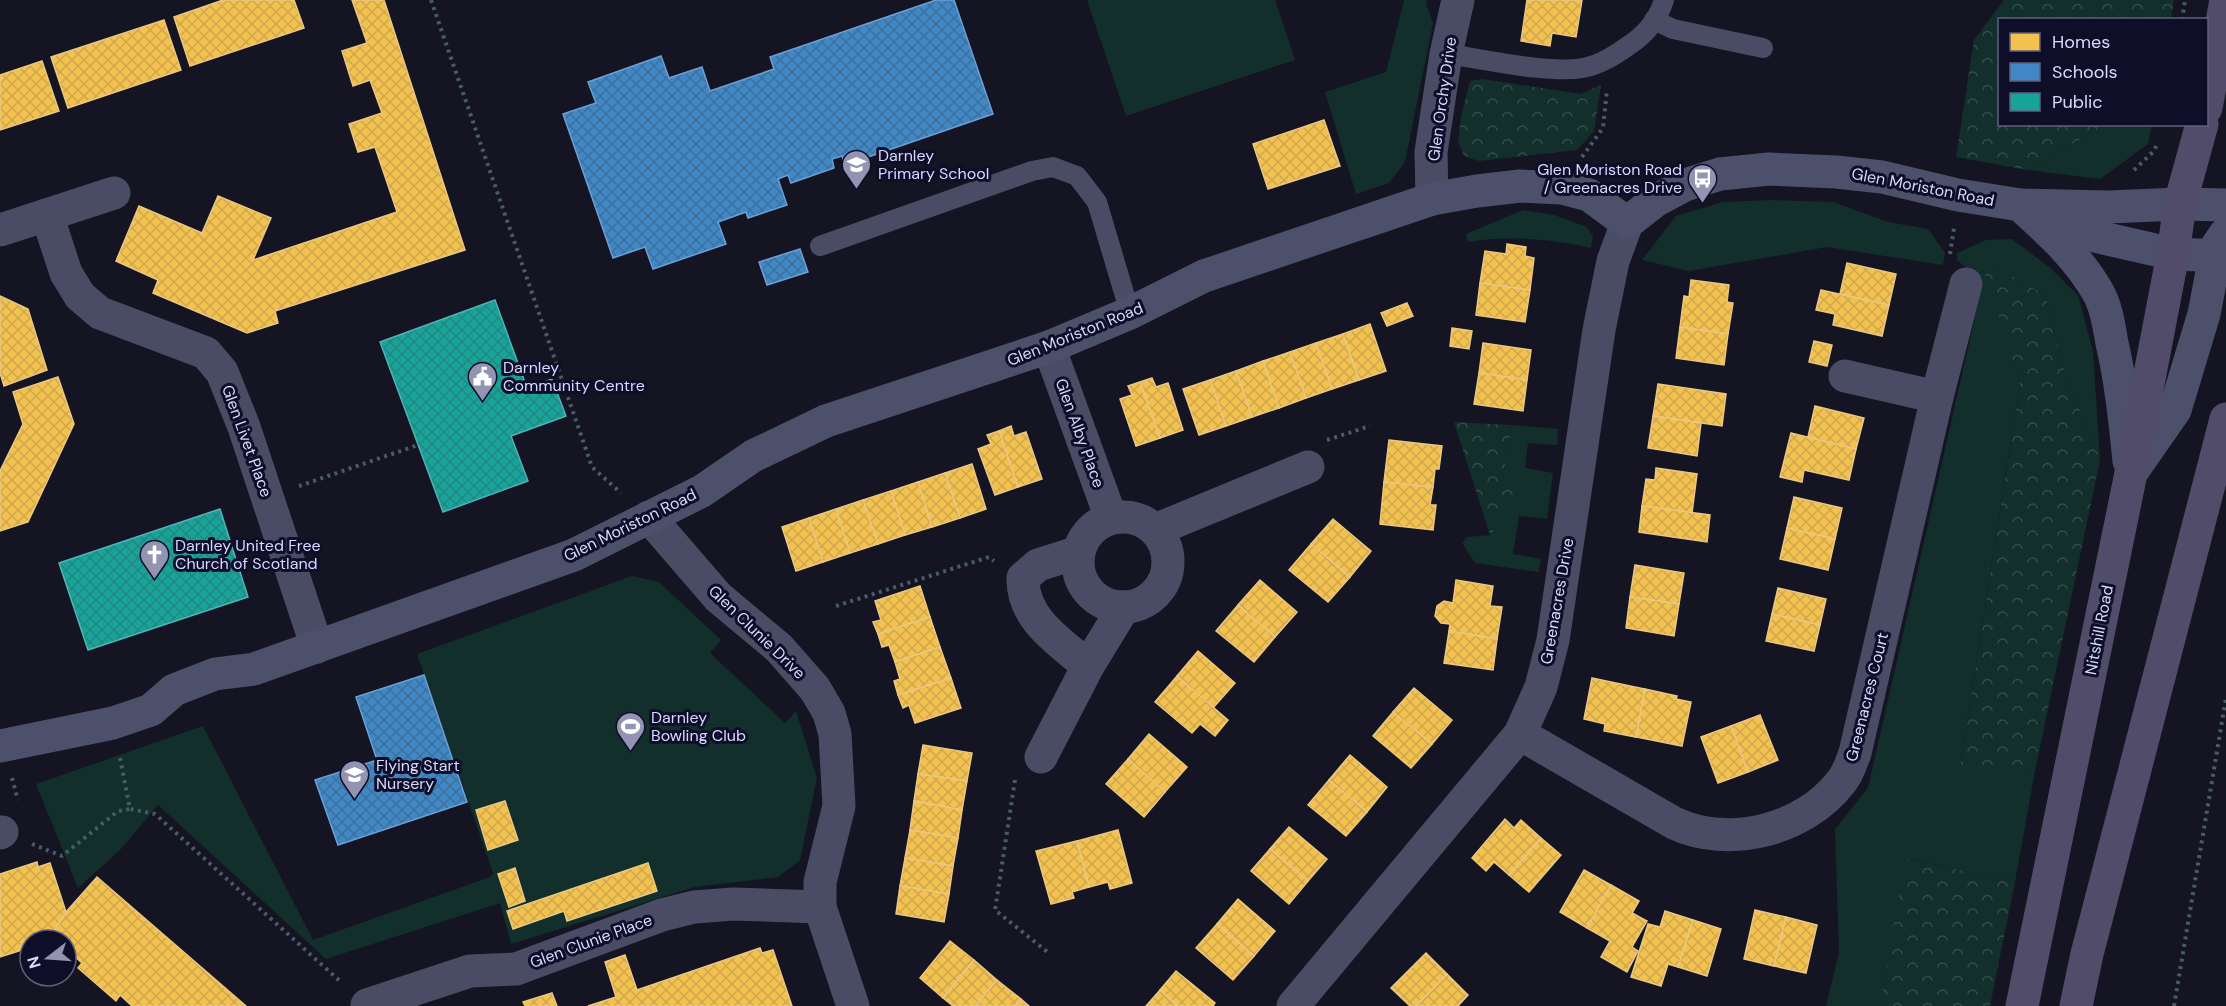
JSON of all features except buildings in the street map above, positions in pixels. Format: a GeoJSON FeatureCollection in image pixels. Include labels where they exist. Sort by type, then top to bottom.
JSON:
{"type":"FeatureCollection","features":[{"type":"Feature","properties":{"kind":"main road"},"geometry":{"type":"LineString","coordinates":[[2208,97],[2226,0]]}},
{"type":"Feature","properties":{"kind":"main road","name":"Nitshill Road"},"geometry":{"type":"LineString","coordinates":[[2022,1006],[2131,473],[2173,254],[2180,204],[2201,126]]}},
{"type":"Feature","properties":{"kind":"main road"},"geometry":{"type":"LineString","coordinates":[[2076,1006],[2086,954],[2226,419]]}},
{"type":"Feature","properties":{"kind":"street","name":"Glen Orchy Drive"},"geometry":{"type":"LineString","coordinates":[[1432,199],[1431,152],[1446,54],[1458,0]]}},
{"type":"Feature","properties":{"kind":"street","name":"Glen Moriston Road"},"geometry":{"type":"LineString","coordinates":[[1,745],[113,723],[151,710],[174,690],[215,674],[254,669],[574,555],[702,491],[753,456],[826,421],[1049,347],[1130,313],[1204,276],[1432,199],[1520,186],[1562,188],[1589,195],[1627,223],[1655,201],[1685,185],[1720,174],[1769,169],[1882,177],[1958,195],[2020,205],[2108,207],[2180,204]]}},
{"type":"Feature","properties":{"kind":"street"},"geometry":{"type":"LineString","coordinates":[[0,230],[114,193]]}},
{"type":"Feature","properties":{"kind":"street"},"geometry":{"type":"LineString","coordinates":[[2180,204],[2226,205]]}},
{"type":"Feature","properties":{"kind":"street"},"geometry":{"type":"LineString","coordinates":[[2020,205],[2090,235],[2173,254],[2223,248],[2175,410],[2131,473]]}},
{"type":"Feature","properties":{"kind":"street"},"geometry":{"type":"LineString","coordinates":[[2020,205],[2060,241],[2100,296],[2107,317],[2122,388],[2131,473]]}},
{"type":"Feature","properties":{"kind":"street"},"geometry":{"type":"LineString","coordinates":[[2173,254],[2226,205]]}},
{"type":"Feature","properties":{"kind":"street","name":"Glen Livet Place"},"geometry":{"type":"LineString","coordinates":[[47,215],[66,273],[80,296],[100,313],[206,353],[222,372],[244,427],[317,646]]}},
{"type":"Feature","properties":{"kind":"street","name":"Greenacres Drive"},"geometry":{"type":"LineString","coordinates":[[1308,1001],[1520,734],[1541,687],[1553,640],[1599,330],[1613,261],[1627,223]]}},
{"type":"Feature","properties":{"kind":"street","name":"Greenacres Court"},"geometry":{"type":"LineString","coordinates":[[1520,734],[1674,823],[1701,832],[1724,835],[1753,834],[1781,825],[1825,800],[1843,781],[1855,753],[1966,284]]}},
{"type":"Feature","properties":{"kind":"street","name":"Glen Alby Place"},"geometry":{"type":"LineString","coordinates":[[1049,347],[1110,518]]}},
{"type":"Feature","properties":{"kind":"street"},"geometry":{"type":"LineString","coordinates":[[1845,376],[1938,396]]}},
{"type":"Feature","properties":{"kind":"street"},"geometry":{"type":"LineString","coordinates":[[1155,530],[1308,467]]}},
{"type":"Feature","properties":{"kind":"street","name":"Glen Clunie Drive"},"geometry":{"type":"LineString","coordinates":[[649,517],[718,597],[779,648],[816,689],[829,713],[835,734],[838,806],[820,882],[820,907],[853,1006]]}},
{"type":"Feature","properties":{"kind":"street"},"geometry":{"type":"LineString","coordinates":[[1110,518],[1134,518],[1146,522],[1163,540],[1168,553],[1169,566],[1159,591],[1149,600],[1137,605],[1124,608],[1108,605],[1094,597],[1083,584],[1078,568],[1079,552],[1085,537],[1096,525],[1110,518]]}},
{"type":"Feature","properties":{"kind":"street"},"geometry":{"type":"LineString","coordinates":[[1079,552],[1038,565],[1023,578],[1023,589],[1026,602],[1040,625],[1088,666]]}},
{"type":"Feature","properties":{"kind":"street"},"geometry":{"type":"LineString","coordinates":[[1041,757],[1088,666],[1124,608]]}},
{"type":"Feature","properties":{"kind":"street","name":"Glen Clunie Place"},"geometry":{"type":"LineString","coordinates":[[367,1005],[470,971],[516,969],[662,915],[694,907],[733,904],[820,907]]}},
{"type":"Feature","properties":{"kind":"lane"},"geometry":{"type":"LineString","coordinates":[[1446,54],[1556,69],[1584,68],[1610,58],[1640,38],[1660,14],[1664,0]]}},
{"type":"Feature","properties":{"kind":"lane"},"geometry":{"type":"LineString","coordinates":[[1654,20],[1673,29],[1763,48]]}},
{"type":"Feature","properties":{"kind":"lane"},"geometry":{"type":"LineString","coordinates":[[820,246],[1032,171],[1053,167],[1077,176],[1097,202],[1130,313]]}},
{"type":"Feature","properties":{"kind":"path"},"geometry":{"type":"LineString","coordinates":[[431,0],[592,467],[649,517]]}},
{"type":"Feature","properties":{"kind":"path"},"geometry":{"type":"LineString","coordinates":[[2182,18],[2185,0]]}},
{"type":"Feature","properties":{"kind":"path"},"geometry":{"type":"LineString","coordinates":[[1562,188],[1603,128],[1610,58]]}},
{"type":"Feature","properties":{"kind":"path"},"geometry":{"type":"LineString","coordinates":[[2130,173],[2154,151],[2162,133]]}},
{"type":"Feature","properties":{"kind":"path"},"geometry":{"type":"LineString","coordinates":[[1958,195],[1948,271],[1966,284]]}},
{"type":"Feature","properties":{"kind":"path"},"geometry":{"type":"LineString","coordinates":[[267,497],[418,445]]}},
{"type":"Feature","properties":{"kind":"path"},"geometry":{"type":"LineString","coordinates":[[836,606],[989,557],[1023,578]]}},
{"type":"Feature","properties":{"kind":"path"},"geometry":{"type":"LineString","coordinates":[[2174,1006],[2226,698]]}},
{"type":"Feature","properties":{"kind":"path"},"geometry":{"type":"LineString","coordinates":[[113,723],[130,809]]}},
{"type":"Feature","properties":{"kind":"path"},"geometry":{"type":"LineString","coordinates":[[1,745],[19,804],[1,832],[63,856],[118,811],[130,809],[155,814],[367,1005]]}},
{"type":"Feature","properties":{"kind":"path"},"geometry":{"type":"LineString","coordinates":[[1041,757],[1016,773],[995,910],[1050,954]]}},
{"type":"Feature","properties":{"kind":"green space"},"geometry":{"type":"Polygon","coordinates":[[[1087,0],[1275,0],[1295,60],[1126,116],[1087,0]]]}},
{"type":"Feature","properties":{"kind":"green space"},"geometry":{"type":"Polygon","coordinates":[[[1404,0],[1427,0],[1426,4],[1433,23],[1405,162],[1389,183],[1356,194],[1325,92],[1386,72],[1404,0]]]}},
{"type":"Feature","properties":{"kind":"green space"},"geometry":{"type":"Polygon","coordinates":[[[2004,0],[2174,0],[2171,18],[1998,18],[1998,126],[2103,126],[2028,170],[1956,157],[1974,40],[2004,0]]]}},
{"type":"Feature","properties":{"kind":"green space"},"geometry":{"type":"Polygon","coordinates":[[[1482,79],[1581,94],[1601,85],[1594,131],[1577,150],[1479,161],[1464,156],[1458,142],[1461,116],[1470,81],[1482,79]]]}},
{"type":"Feature","properties":{"kind":"green space"},"geometry":{"type":"Polygon","coordinates":[[[2103,126],[2152,126],[2148,144],[2100,179],[2028,170],[2103,126]]]}},
{"type":"Feature","properties":{"kind":"green space"},"geometry":{"type":"Polygon","coordinates":[[[1771,200],[1833,202],[1888,222],[1928,229],[1945,253],[1943,265],[1827,247],[1689,271],[1642,260],[1676,216],[1723,202],[1771,200]]]}},
{"type":"Feature","properties":{"kind":"green space"},"geometry":{"type":"Polygon","coordinates":[[[1523,210],[1554,215],[1587,227],[1593,236],[1591,248],[1530,239],[1468,242],[1466,234],[1523,210]]]}},
{"type":"Feature","properties":{"kind":"green space"},"geometry":{"type":"Polygon","coordinates":[[[2012,239],[2048,266],[2078,295],[2093,351],[2100,460],[2067,379],[2045,295],[1980,258],[2020,383],[1960,766],[2035,771],[2015,882],[1906,858],[1880,1006],[1826,1006],[1839,952],[1835,829],[1868,788],[1983,282],[1957,260],[1957,253],[1986,240],[2012,239]]]}},
{"type":"Feature","properties":{"kind":"green space"},"geometry":{"type":"Polygon","coordinates":[[[1979,257],[2045,295],[2067,379],[2100,460],[2035,771],[1960,767],[2020,383],[1979,257]]]}},
{"type":"Feature","properties":{"kind":"green space"},"geometry":{"type":"Polygon","coordinates":[[[1454,422],[1512,425],[1503,479],[1521,497],[1490,535],[1454,422]]]}},
{"type":"Feature","properties":{"kind":"green space"},"geometry":{"type":"Polygon","coordinates":[[[1512,425],[1558,429],[1557,445],[1528,443],[1525,468],[1553,473],[1547,519],[1519,516],[1513,554],[1541,559],[1539,572],[1475,563],[1462,543],[1467,537],[1490,535],[1512,425]]]}},
{"type":"Feature","properties":{"kind":"green space","name":"Darnley Bowling Club"},"geometry":{"type":"Polygon","coordinates":[[[632,576],[659,582],[721,640],[710,653],[785,723],[796,711],[817,778],[800,860],[778,877],[695,887],[511,944],[500,903],[326,959],[158,805],[120,850],[78,888],[36,784],[203,726],[313,940],[490,877],[493,873],[417,654],[632,576]]]}},
{"type":"Feature","properties":{"kind":"green space"},"geometry":{"type":"Polygon","coordinates":[[[1905,858],[2015,882],[1990,1006],[1880,1006],[1905,858]]]}},
{"type":"Feature","properties":{"kind":"place","name":"Darnley Primary School"},"geometry":{"type":"Point","coordinates":[857,190]}},
{"type":"Feature","properties":{"kind":"place","name":"Glen Moriston Road / Greenacres Drive"},"geometry":{"type":"Point","coordinates":[1703,204]}},
{"type":"Feature","properties":{"kind":"place","name":"Darnley Community Centre"},"geometry":{"type":"Point","coordinates":[482,402]}},
{"type":"Feature","properties":{"kind":"place","name":"Darnley United Free Church of Scotland"},"geometry":{"type":"Point","coordinates":[154,580]}},
{"type":"Feature","properties":{"kind":"place","name":"Darnley Bowling Club"},"geometry":{"type":"Point","coordinates":[630,752]}},
{"type":"Feature","properties":{"kind":"place","name":"Flying Start Nursery"},"geometry":{"type":"Point","coordinates":[355,800]}}]}
